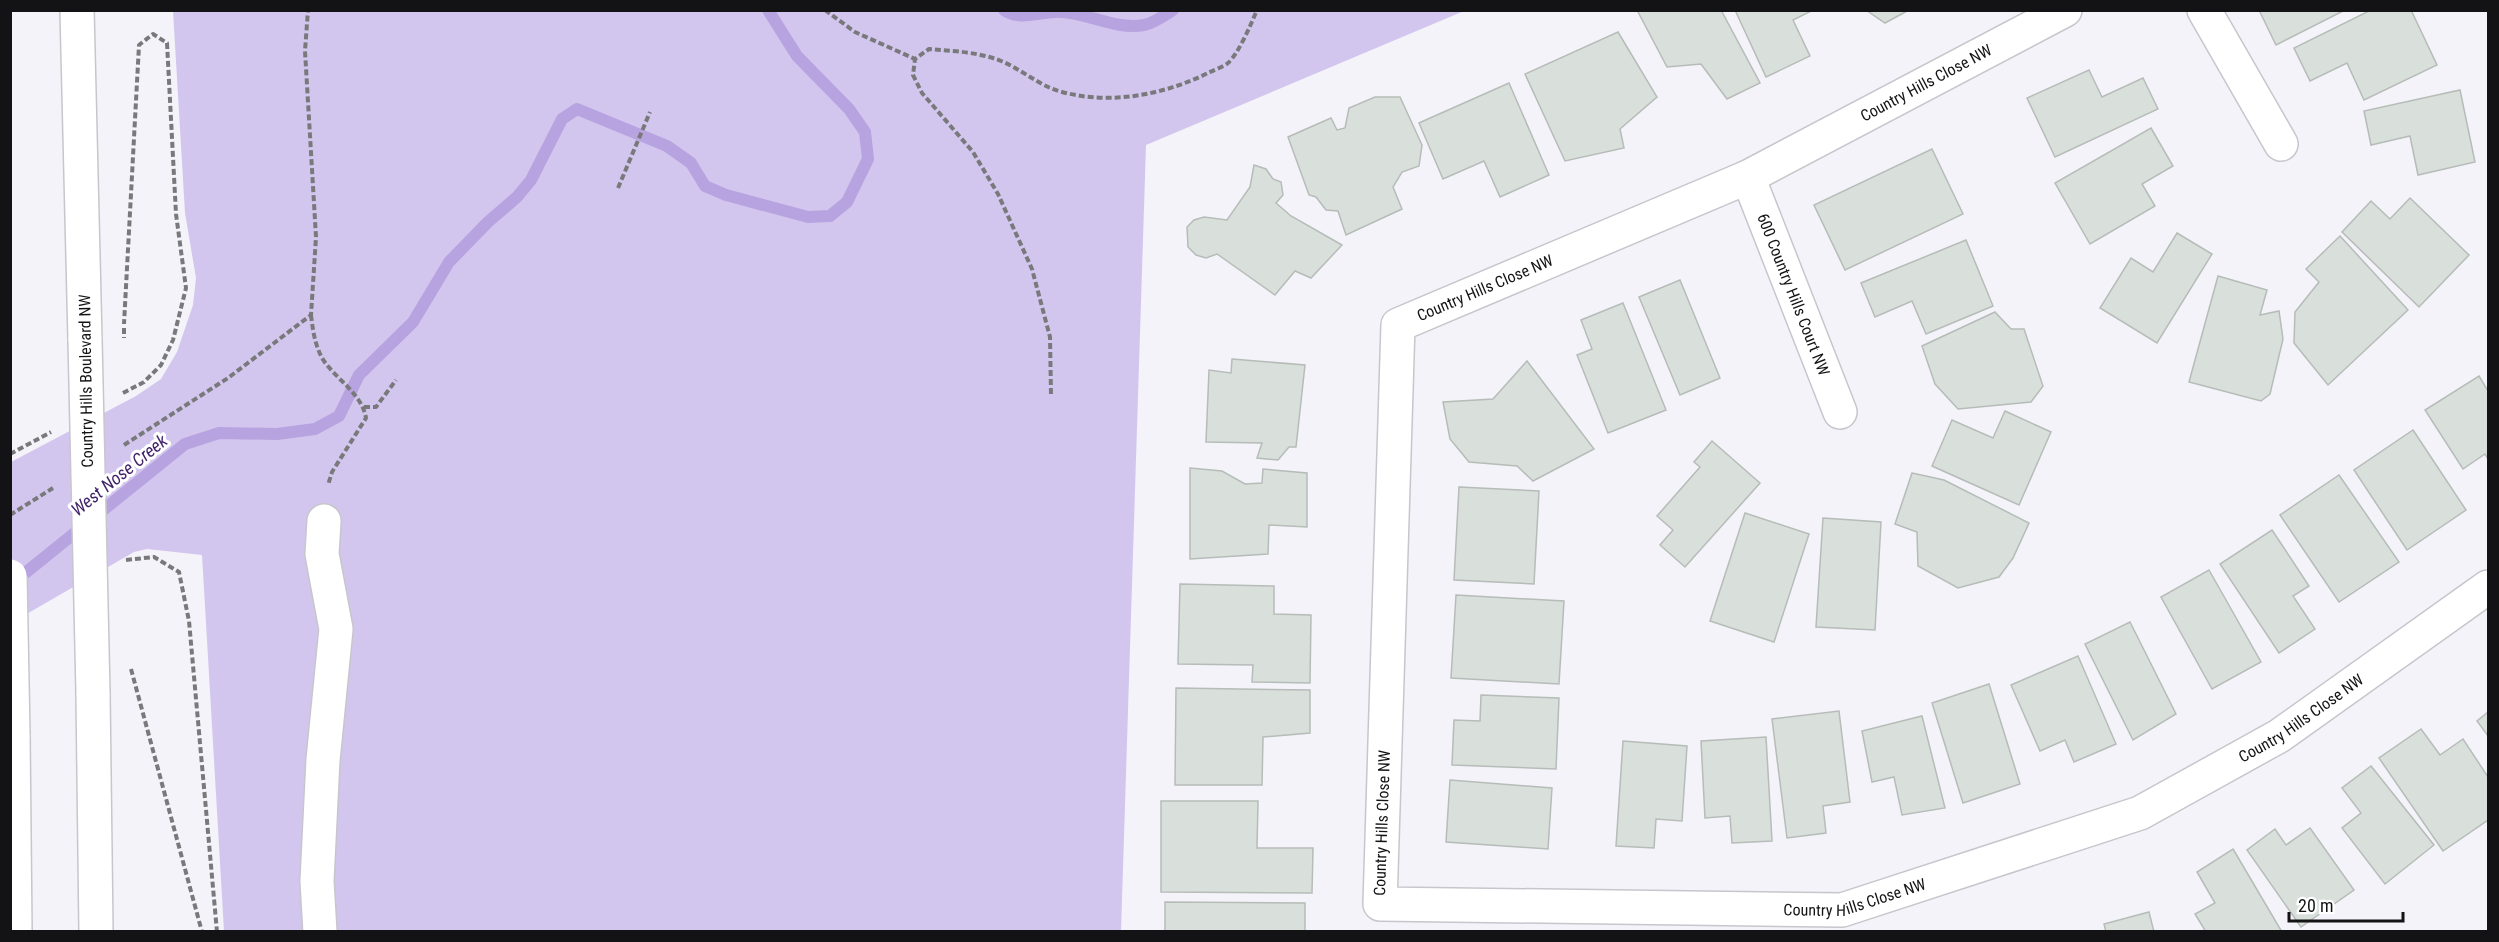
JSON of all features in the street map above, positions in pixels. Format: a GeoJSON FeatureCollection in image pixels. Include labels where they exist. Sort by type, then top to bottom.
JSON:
{"type":"FeatureCollection","features":[{"type":"Feature","properties":{"kind":"street","name":"Country Hills Boulevard NW"},"geometry":{"type":"LineString","coordinates":[[77,10],[93,693],[96,932]]}},
{"type":"Feature","properties":{"kind":"street","name":"Country Hills Close NW"},"geometry":{"type":"LineString","coordinates":[[2065,10],[1748,177],[1398,325],[1379,918],[1844,921],[2140,813],[2279,736],[2488,587]]}},
{"type":"Feature","properties":{"kind":"street"},"geometry":{"type":"LineString","coordinates":[[2204,10],[2281,144]]}},
{"type":"Feature","properties":{"kind":"street","name":"600 Country Hills Court NW"},"geometry":{"type":"LineString","coordinates":[[1748,177],[1840,412]]}},
{"type":"Feature","properties":{"kind":"street"},"geometry":{"type":"LineString","coordinates":[[320,932],[317,881],[323,760],[336,629],[322,554],[324,521]]}},
{"type":"Feature","properties":{"kind":"street"},"geometry":{"type":"LineString","coordinates":[[10,576],[15,932]]}},
{"type":"Feature","properties":{"kind":"path"},"geometry":{"type":"LineString","coordinates":[[308,10],[304,51],[316,237],[311,315],[315,340],[324,360],[364,407],[366,418],[332,472],[325,495],[324,521]]}},
{"type":"Feature","properties":{"kind":"path"},"geometry":{"type":"LineString","coordinates":[[825,10],[855,32],[915,58]]}},
{"type":"Feature","properties":{"kind":"path"},"geometry":{"type":"LineString","coordinates":[[915,58],[929,49],[963,52],[999,60],[1037,83],[1063,92],[1115,99],[1149,94],[1190,82],[1228,63],[1257,10]]}},
{"type":"Feature","properties":{"kind":"path"},"geometry":{"type":"LineString","coordinates":[[115,397],[144,381],[161,365],[173,340],[186,288],[176,214],[167,43],[153,34],[139,45],[124,328]]}},
{"type":"Feature","properties":{"kind":"path"},"geometry":{"type":"LineString","coordinates":[[915,58],[913,75],[922,93],[973,152],[998,194],[1032,269],[1050,337],[1052,394]]}},
{"type":"Feature","properties":{"kind":"path"},"geometry":{"type":"LineString","coordinates":[[618,188],[650,112]]}},
{"type":"Feature","properties":{"kind":"path"},"geometry":{"type":"LineString","coordinates":[[151,428],[228,378],[311,315]]}},
{"type":"Feature","properties":{"kind":"path"},"geometry":{"type":"LineString","coordinates":[[364,407],[376,407],[396,380]]}},
{"type":"Feature","properties":{"kind":"path"},"geometry":{"type":"LineString","coordinates":[[10,454],[58,428]]}},
{"type":"Feature","properties":{"kind":"path"},"geometry":{"type":"LineString","coordinates":[[116,562],[154,557],[179,572],[189,621],[217,932]]}},
{"type":"Feature","properties":{"kind":"path"},"geometry":{"type":"LineString","coordinates":[[129,661],[202,932]]}},
{"type":"Feature","properties":{"kind":"shaded area"},"geometry":{"type":"Polygon","coordinates":[[[173,11],[1464,11],[1146,145],[1121,931],[224,931],[202,555],[147,549],[134,552],[11,623],[11,462],[136,396],[161,379],[177,352],[193,305],[196,278],[185,213],[173,11]]]}},
{"type":"Feature","properties":{"kind":"building"},"geometry":{"type":"Polygon","coordinates":[[[1637,10],[1721,10],[1760,83],[1727,99],[1701,64],[1667,67],[1637,10]]]}},
{"type":"Feature","properties":{"kind":"building"},"geometry":{"type":"Polygon","coordinates":[[[1735,10],[1813,10],[1793,20],[1810,56],[1766,77],[1735,10]]]}},
{"type":"Feature","properties":{"kind":"building"},"geometry":{"type":"Polygon","coordinates":[[[1866,10],[1909,10],[1885,23],[1866,10]]]}},
{"type":"Feature","properties":{"kind":"building"},"geometry":{"type":"Polygon","coordinates":[[[2259,10],[2345,10],[2276,45],[2259,10]]]}},
{"type":"Feature","properties":{"kind":"building"},"geometry":{"type":"Polygon","coordinates":[[[2371,10],[2411,10],[2437,65],[2364,100],[2347,63],[2310,81],[2294,48],[2371,10]]]}},
{"type":"Feature","properties":{"kind":"building"},"geometry":{"type":"Polygon","coordinates":[[[1618,32],[1657,97],[1620,129],[1624,148],[1565,161],[1525,74],[1618,32]]]}},
{"type":"Feature","properties":{"kind":"building"},"geometry":{"type":"Polygon","coordinates":[[[2089,70],[2102,97],[2143,78],[2158,109],[2055,157],[2027,98],[2089,70]]]}},
{"type":"Feature","properties":{"kind":"building"},"geometry":{"type":"Polygon","coordinates":[[[1509,83],[1549,175],[1500,197],[1484,161],[1443,179],[1419,123],[1509,83]]]}},
{"type":"Feature","properties":{"kind":"building"},"geometry":{"type":"Polygon","coordinates":[[[2460,90],[2475,162],[2418,175],[2410,136],[2371,145],[2364,111],[2460,90]]]}},
{"type":"Feature","properties":{"kind":"building"},"geometry":{"type":"Polygon","coordinates":[[[1375,97],[1400,97],[1422,145],[1419,166],[1402,172],[1393,187],[1402,209],[1346,235],[1338,211],[1326,210],[1316,197],[1309,195],[1288,137],[1331,118],[1337,130],[1345,128],[1349,108],[1375,97]]]}},
{"type":"Feature","properties":{"kind":"building"},"geometry":{"type":"Polygon","coordinates":[[[2151,128],[2173,166],[2142,184],[2155,206],[2090,244],[2055,183],[2151,128]]]}},
{"type":"Feature","properties":{"kind":"building"},"geometry":{"type":"Polygon","coordinates":[[[1932,149],[1963,214],[1845,270],[1814,205],[1932,149]]]}},
{"type":"Feature","properties":{"kind":"building"},"geometry":{"type":"Polygon","coordinates":[[[1254,165],[1266,169],[1273,179],[1281,182],[1283,195],[1276,203],[1291,216],[1342,245],[1311,278],[1295,271],[1275,295],[1217,254],[1206,258],[1196,255],[1188,247],[1187,227],[1194,220],[1204,217],[1227,220],[1250,187],[1254,165]]]}},
{"type":"Feature","properties":{"kind":"building"},"geometry":{"type":"Polygon","coordinates":[[[2410,198],[2469,255],[2419,307],[2342,232],[2371,201],[2390,219],[2410,198]]]}},
{"type":"Feature","properties":{"kind":"building"},"geometry":{"type":"Polygon","coordinates":[[[2177,233],[2212,254],[2157,343],[2100,308],[2131,258],[2153,272],[2177,233]]]}},
{"type":"Feature","properties":{"kind":"building"},"geometry":{"type":"Polygon","coordinates":[[[2340,236],[2408,310],[2328,385],[2294,343],[2295,312],[2319,282],[2306,269],[2340,236]]]}},
{"type":"Feature","properties":{"kind":"building"},"geometry":{"type":"Polygon","coordinates":[[[1966,240],[1993,306],[1926,334],[1912,301],[1875,317],[1861,283],[1966,240]]]}},
{"type":"Feature","properties":{"kind":"building"},"geometry":{"type":"Polygon","coordinates":[[[2218,276],[2267,290],[2260,315],[2279,311],[2283,339],[2270,394],[2261,401],[2189,382],[2218,276]]]}},
{"type":"Feature","properties":{"kind":"building"},"geometry":{"type":"Polygon","coordinates":[[[1680,280],[1720,378],[1680,395],[1639,297],[1680,280]]]}},
{"type":"Feature","properties":{"kind":"building"},"geometry":{"type":"Polygon","coordinates":[[[1623,303],[1666,410],[1608,433],[1577,355],[1592,349],[1581,320],[1623,303]]]}},
{"type":"Feature","properties":{"kind":"building"},"geometry":{"type":"Polygon","coordinates":[[[1995,312],[2011,329],[2024,329],[2043,386],[2031,402],[1958,409],[1935,384],[1922,346],[1995,312]]]}},
{"type":"Feature","properties":{"kind":"building"},"geometry":{"type":"Polygon","coordinates":[[[1232,359],[1305,365],[1296,447],[1289,447],[1278,460],[1257,458],[1262,443],[1206,442],[1209,370],[1231,373],[1232,359]]]}},
{"type":"Feature","properties":{"kind":"building"},"geometry":{"type":"Polygon","coordinates":[[[1527,361],[1594,449],[1533,481],[1517,466],[1469,462],[1450,439],[1443,402],[1493,399],[1527,361]]]}},
{"type":"Feature","properties":{"kind":"building"},"geometry":{"type":"Polygon","coordinates":[[[2479,376],[2488,391],[2488,459],[2485,454],[2463,469],[2425,410],[2479,376]]]}},
{"type":"Feature","properties":{"kind":"building"},"geometry":{"type":"Polygon","coordinates":[[[2005,411],[2051,432],[2019,505],[1932,466],[1952,420],[1993,438],[2005,411]]]}},
{"type":"Feature","properties":{"kind":"building"},"geometry":{"type":"Polygon","coordinates":[[[2413,430],[2466,510],[2407,550],[2354,470],[2413,430]]]}},
{"type":"Feature","properties":{"kind":"building"},"geometry":{"type":"Polygon","coordinates":[[[1712,441],[1760,483],[1685,567],[1660,545],[1673,530],[1657,516],[1700,467],[1694,462],[1712,441]]]}},
{"type":"Feature","properties":{"kind":"building"},"geometry":{"type":"Polygon","coordinates":[[[1190,468],[1222,471],[1245,484],[1262,483],[1263,469],[1307,473],[1307,527],[1269,525],[1268,554],[1190,559],[1190,468]]]}},
{"type":"Feature","properties":{"kind":"building"},"geometry":{"type":"Polygon","coordinates":[[[1912,473],[1944,480],[2029,523],[2013,558],[1999,577],[1958,588],[1918,566],[1917,532],[1895,524],[1912,473]]]}},
{"type":"Feature","properties":{"kind":"building"},"geometry":{"type":"Polygon","coordinates":[[[2339,475],[2399,562],[2339,602],[2280,515],[2339,475]]]}},
{"type":"Feature","properties":{"kind":"building"},"geometry":{"type":"Polygon","coordinates":[[[1459,487],[1539,491],[1534,584],[1454,580],[1459,487]]]}},
{"type":"Feature","properties":{"kind":"building"},"geometry":{"type":"Polygon","coordinates":[[[1745,513],[1809,534],[1774,642],[1710,621],[1745,513]]]}},
{"type":"Feature","properties":{"kind":"building"},"geometry":{"type":"Polygon","coordinates":[[[1823,518],[1881,522],[1875,630],[1816,627],[1823,518]]]}},
{"type":"Feature","properties":{"kind":"building"},"geometry":{"type":"Polygon","coordinates":[[[2272,530],[2309,586],[2293,596],[2315,629],[2279,653],[2220,564],[2272,530]]]}},
{"type":"Feature","properties":{"kind":"building"},"geometry":{"type":"Polygon","coordinates":[[[2209,570],[2261,662],[2212,689],[2161,597],[2209,570]]]}},
{"type":"Feature","properties":{"kind":"building"},"geometry":{"type":"Polygon","coordinates":[[[1180,584],[1274,586],[1274,614],[1311,615],[1310,683],[1252,682],[1253,665],[1178,664],[1180,584]]]}},
{"type":"Feature","properties":{"kind":"building"},"geometry":{"type":"Polygon","coordinates":[[[1456,595],[1564,601],[1559,684],[1451,678],[1456,595]]]}},
{"type":"Feature","properties":{"kind":"building"},"geometry":{"type":"Polygon","coordinates":[[[2130,622],[2176,714],[2133,740],[2085,644],[2130,622]]]}},
{"type":"Feature","properties":{"kind":"building"},"geometry":{"type":"Polygon","coordinates":[[[2078,656],[2116,744],[2074,762],[2065,740],[2040,751],[2011,685],[2078,656]]]}},
{"type":"Feature","properties":{"kind":"building"},"geometry":{"type":"Polygon","coordinates":[[[1989,684],[2020,784],[1963,803],[1932,703],[1989,684]]]}},
{"type":"Feature","properties":{"kind":"building"},"geometry":{"type":"Polygon","coordinates":[[[1176,688],[1310,690],[1310,733],[1263,737],[1262,785],[1175,785],[1176,688]]]}},
{"type":"Feature","properties":{"kind":"building"},"geometry":{"type":"Polygon","coordinates":[[[1481,695],[1559,698],[1556,769],[1452,765],[1454,720],[1480,721],[1481,695]]]}},
{"type":"Feature","properties":{"kind":"building"},"geometry":{"type":"Polygon","coordinates":[[[1839,711],[1850,802],[1823,806],[1826,833],[1787,838],[1772,719],[1839,711]]]}},
{"type":"Feature","properties":{"kind":"building"},"geometry":{"type":"Polygon","coordinates":[[[2488,712],[2488,736],[2477,721],[2488,712]]]}},
{"type":"Feature","properties":{"kind":"building"},"geometry":{"type":"Polygon","coordinates":[[[1922,716],[1945,808],[1902,815],[1894,777],[1872,782],[1862,731],[1922,716]]]}},
{"type":"Feature","properties":{"kind":"building"},"geometry":{"type":"Polygon","coordinates":[[[2421,729],[2440,755],[2463,739],[2488,777],[2488,820],[2443,851],[2379,758],[2421,729]]]}},
{"type":"Feature","properties":{"kind":"building"},"geometry":{"type":"Polygon","coordinates":[[[1766,737],[1772,841],[1732,843],[1730,816],[1705,818],[1701,741],[1766,737]]]}},
{"type":"Feature","properties":{"kind":"building"},"geometry":{"type":"Polygon","coordinates":[[[1623,741],[1687,746],[1682,821],[1656,819],[1654,848],[1616,846],[1623,741]]]}},
{"type":"Feature","properties":{"kind":"building"},"geometry":{"type":"Polygon","coordinates":[[[2371,766],[2434,845],[2385,884],[2342,828],[2361,813],[2342,788],[2371,766]]]}},
{"type":"Feature","properties":{"kind":"building"},"geometry":{"type":"Polygon","coordinates":[[[1450,780],[1552,788],[1548,849],[1446,842],[1450,780]]]}},
{"type":"Feature","properties":{"kind":"building"},"geometry":{"type":"Polygon","coordinates":[[[1161,801],[1258,801],[1257,848],[1313,848],[1312,893],[1161,892],[1161,801]]]}},
{"type":"Feature","properties":{"kind":"building"},"geometry":{"type":"Polygon","coordinates":[[[2310,828],[2354,890],[2301,927],[2247,850],[2275,829],[2286,845],[2310,828]]]}},
{"type":"Feature","properties":{"kind":"building"},"geometry":{"type":"Polygon","coordinates":[[[2233,849],[2282,932],[2206,932],[2195,914],[2215,903],[2197,872],[2233,849]]]}},
{"type":"Feature","properties":{"kind":"building"},"geometry":{"type":"Polygon","coordinates":[[[1165,902],[1305,903],[1305,932],[1165,932],[1165,902]]]}},
{"type":"Feature","properties":{"kind":"building"},"geometry":{"type":"Polygon","coordinates":[[[2149,912],[2154,932],[2106,932],[2104,924],[2149,912]]]}},
{"type":"Feature","properties":{"kind":"waterway","name":"West Nose Creek"},"geometry":{"type":"LineString","coordinates":[[14,582],[185,444],[219,433],[277,434],[315,429],[339,416],[359,375],[413,322],[449,262],[488,222],[517,197],[531,180],[562,119],[577,109],[667,146],[691,163],[705,186],[726,195],[808,217],[830,216],[847,202],[868,159],[865,132],[849,109],[797,56],[768,10]]}},
{"type":"Feature","properties":{"kind":"waterway","name":"West Nose Creek"},"geometry":{"type":"LineString","coordinates":[[1004,10],[1017,15],[1063,12],[1113,24],[1134,26],[1152,23],[1173,10]]}}]}
